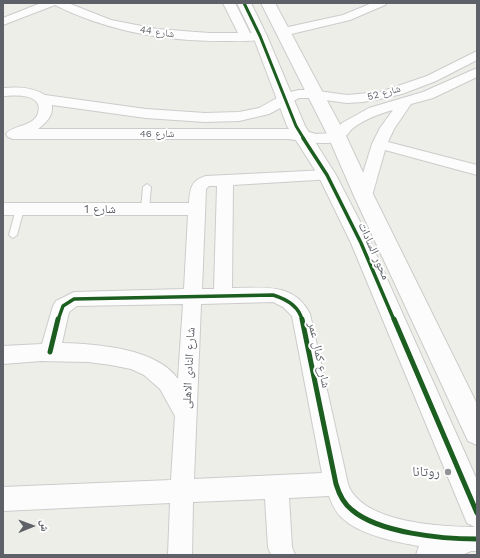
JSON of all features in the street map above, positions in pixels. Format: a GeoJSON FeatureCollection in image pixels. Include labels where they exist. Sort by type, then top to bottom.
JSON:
{"type":"FeatureCollection","features":[{"type":"Feature","properties":{"kind":"street"},"geometry":{"type":"LineString","coordinates":[[3,22],[51,3]]}},
{"type":"Feature","properties":{"kind":"street","name":"شارع 44"},"geometry":{"type":"LineString","coordinates":[[59,3],[99,20],[153,32],[183,36],[251,32]]}},
{"type":"Feature","properties":{"kind":"street","name":"شارع 44"},"geometry":{"type":"LineString","coordinates":[[80,3],[130,18],[170,25],[251,32]]}},
{"type":"Feature","properties":{"kind":"street"},"geometry":{"type":"LineString","coordinates":[[229,3],[251,32]]}},
{"type":"Feature","properties":{"kind":"street","name":"محور السادات"},"geometry":{"type":"LineString","coordinates":[[244,3],[251,32],[286,98],[292,116],[327,175],[361,243],[477,513]]}},
{"type":"Feature","properties":{"kind":"street","name":"محور السادات"},"geometry":{"type":"LineString","coordinates":[[268,3],[337,136],[364,196],[477,432]]}},
{"type":"Feature","properties":{"kind":"street"},"geometry":{"type":"LineString","coordinates":[[281,28],[357,3]]}},
{"type":"Feature","properties":{"kind":"street"},"geometry":{"type":"LineString","coordinates":[[281,28],[346,18],[381,3]]}},
{"type":"Feature","properties":{"kind":"street","name":"شارع 52"},"geometry":{"type":"LineString","coordinates":[[286,98],[299,94],[315,94],[346,99],[376,97],[431,78],[477,55]]}},
{"type":"Feature","properties":{"kind":"street","name":"شارع 52"},"geometry":{"type":"LineString","coordinates":[[337,136],[347,126],[374,111],[406,102],[448,86],[477,72]]}},
{"type":"Feature","properties":{"kind":"street"},"geometry":{"type":"LineString","coordinates":[[3,80],[28,92]]}},
{"type":"Feature","properties":{"kind":"street"},"geometry":{"type":"LineString","coordinates":[[3,92],[28,92]]}},
{"type":"Feature","properties":{"kind":"street","name":"شارع 46"},"geometry":{"type":"LineString","coordinates":[[28,92],[43,99],[135,113],[216,118],[231,117],[269,109],[286,98]]}},
{"type":"Feature","properties":{"kind":"street"},"geometry":{"type":"LineString","coordinates":[[8,135],[30,128],[42,118],[46,108],[43,99]]}},
{"type":"Feature","properties":{"kind":"street"},"geometry":{"type":"LineString","coordinates":[[364,196],[379,144],[390,124],[406,102]]}},
{"type":"Feature","properties":{"kind":"street","name":"شارع 46"},"geometry":{"type":"LineString","coordinates":[[8,135],[302,135]]}},
{"type":"Feature","properties":{"kind":"street"},"geometry":{"type":"LineString","coordinates":[[302,135],[323,139],[337,136]]}},
{"type":"Feature","properties":{"kind":"street"},"geometry":{"type":"LineString","coordinates":[[379,144],[477,170]]}},
{"type":"Feature","properties":{"kind":"street"},"geometry":{"type":"LineString","coordinates":[[223,296],[225,180],[327,175]]}},
{"type":"Feature","properties":{"kind":"street","name":"شارع النادى الاهلى"},"geometry":{"type":"LineString","coordinates":[[180,555],[198,188],[202,182],[225,180]]}},
{"type":"Feature","properties":{"kind":"street","name":"شارع 1"},"geometry":{"type":"LineString","coordinates":[[3,209],[197,209]]}},
{"type":"Feature","properties":{"kind":"street","name":"شارع كمال عمر"},"geometry":{"type":"LineString","coordinates":[[50,352],[60,311],[63,306],[74,300],[273,295],[290,301],[301,314],[336,484],[341,498],[351,511],[364,520],[390,528],[429,536],[473,539]]}},
{"type":"Feature","properties":{"kind":"street"},"geometry":{"type":"LineString","coordinates":[[3,355],[50,352],[104,354],[127,358],[148,366],[166,379],[186,416]]}},
{"type":"Feature","properties":{"kind":"street"},"geometry":{"type":"LineString","coordinates":[[3,499],[336,484]]}},
{"type":"Feature","properties":{"kind":"street"},"geometry":{"type":"LineString","coordinates":[[276,486],[280,547],[283,555]]}},
{"type":"Feature","properties":{"kind":"street"},"geometry":{"type":"LineString","coordinates":[[428,555],[438,553],[473,539]]}},
{"type":"Feature","properties":{"kind":"lane"},"geometry":{"type":"LineString","coordinates":[[145,209],[148,187]]}},
{"type":"Feature","properties":{"kind":"lane"},"geometry":{"type":"LineString","coordinates":[[13,235],[20,209]]}},
{"type":"Feature","properties":{"kind":"cycle path"},"geometry":{"type":"LineString","coordinates":[[244,3],[260,36],[296,126],[327,175],[361,243],[477,513]]}},
{"type":"Feature","properties":{"kind":"cycle path"},"geometry":{"type":"LineString","coordinates":[[50,352],[60,311],[63,306],[74,299],[273,295],[282,298],[296,307],[301,314],[336,484],[340,495],[346,504],[351,510],[361,517],[392,528],[430,536],[477,539]]}},
{"type":"Feature","properties":{"kind":"place","name":"روتانا"},"geometry":{"type":"Point","coordinates":[448,472]}}]}
